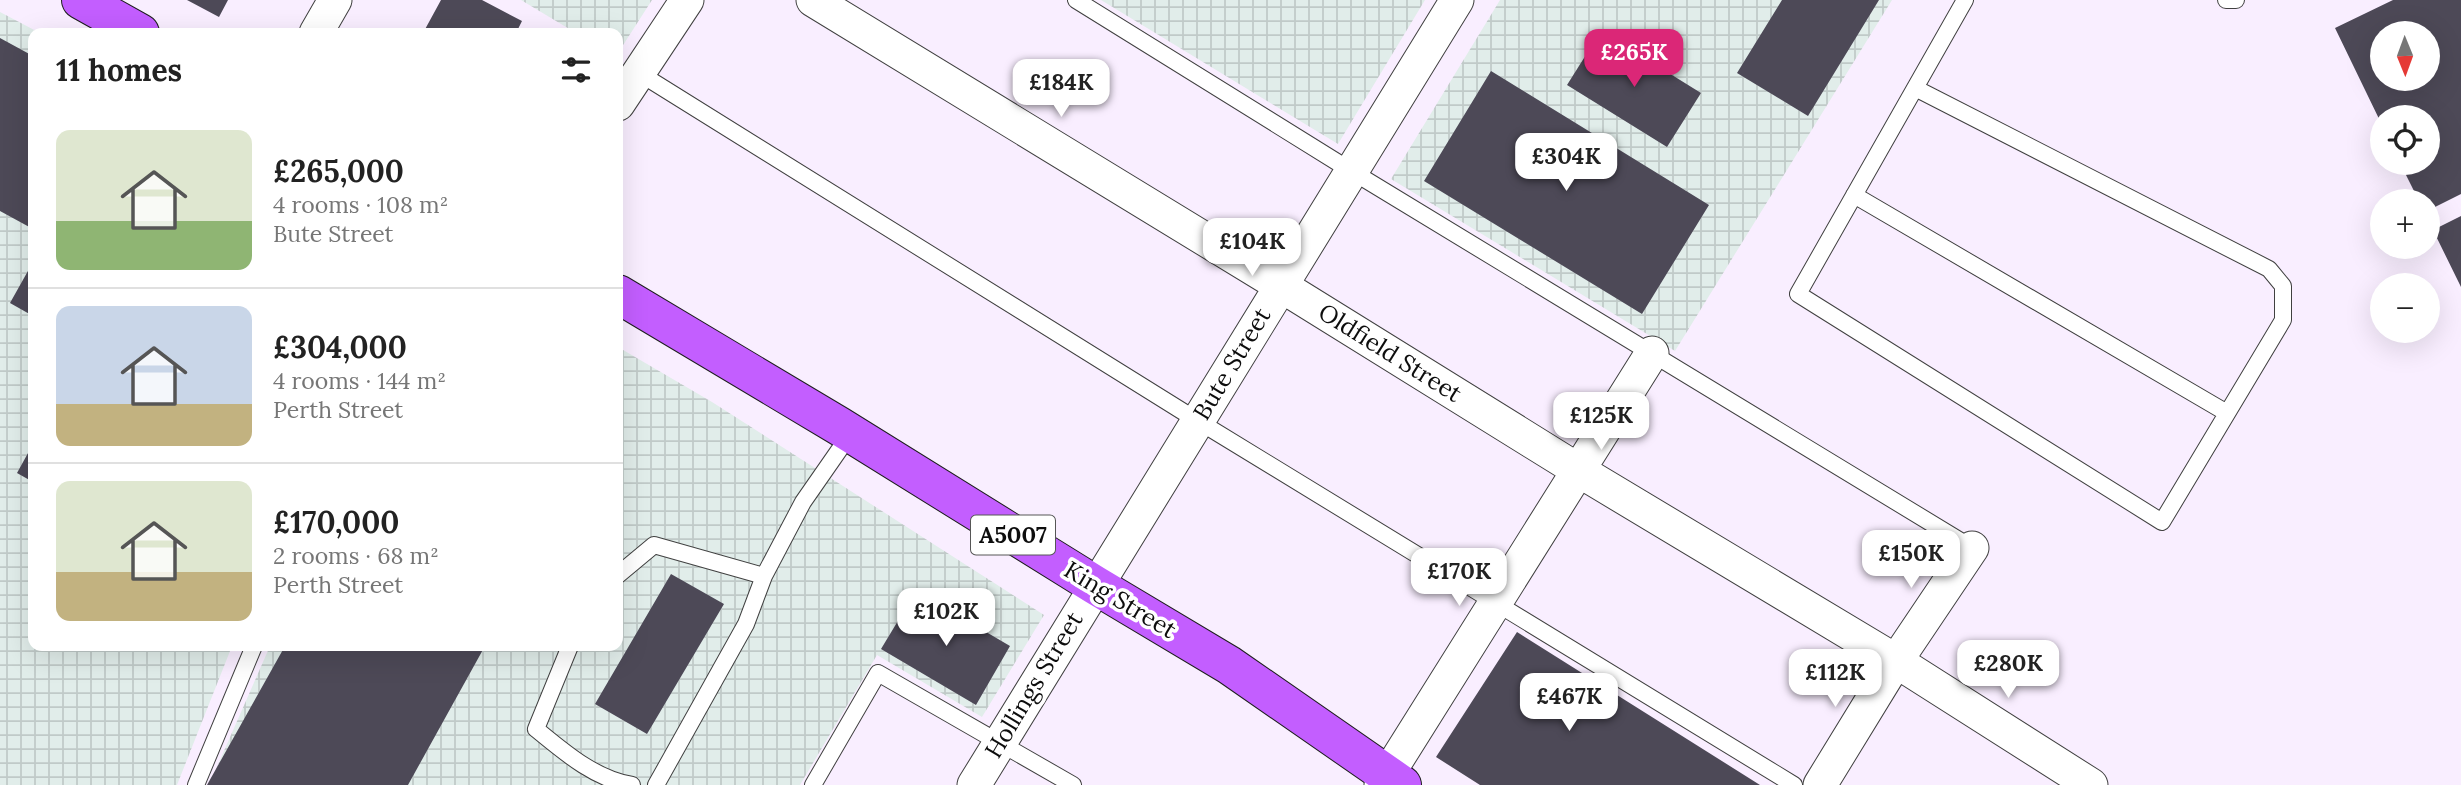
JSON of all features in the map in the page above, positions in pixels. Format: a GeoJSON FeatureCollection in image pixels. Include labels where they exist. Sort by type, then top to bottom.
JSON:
{"type":"FeatureCollection","features":[{"type":"Feature","properties":{"kind":"main road"},"geometry":{"type":"LineString","coordinates":[[86,1],[132,28]]}},
{"type":"Feature","properties":{"kind":"main road","name":"King Street"},"geometry":{"type":"LineString","coordinates":[[623,297],[851,433],[1229,666],[1390,782]]}},
{"type":"Feature","properties":{"kind":"street"},"geometry":{"type":"LineString","coordinates":[[319,28],[335,0]]}},
{"type":"Feature","properties":{"kind":"street"},"geometry":{"type":"LineString","coordinates":[[623,97],[687,0]]}},
{"type":"Feature","properties":{"kind":"street","name":"Oldfield Street"},"geometry":{"type":"LineString","coordinates":[[813,0],[1578,470],[1896,661],[2091,785]]}},
{"type":"Feature","properties":{"kind":"street","name":"Bute Street"},"geometry":{"type":"LineString","coordinates":[[1095,585],[1457,0]]}},
{"type":"Feature","properties":{"kind":"street"},"geometry":{"type":"LineString","coordinates":[[1390,782],[1495,602],[1652,353]]}},
{"type":"Feature","properties":{"kind":"street"},"geometry":{"type":"LineString","coordinates":[[1820,785],[1896,661],[1972,548]]}},
{"type":"Feature","properties":{"kind":"street","name":"Hollings Street"},"geometry":{"type":"LineString","coordinates":[[974,785],[1095,585]]}},
{"type":"Feature","properties":{"kind":"lane"},"geometry":{"type":"LineString","coordinates":[[1076,0],[1353,172],[1972,548]]}},
{"type":"Feature","properties":{"kind":"lane"},"geometry":{"type":"LineString","coordinates":[[1915,88],[2269,269],[2283,286],[2283,320],[2162,522],[1798,294],[1854,195],[1965,0]]}},
{"type":"Feature","properties":{"kind":"lane"},"geometry":{"type":"LineString","coordinates":[[2225,0],[2236,0]]}},
{"type":"Feature","properties":{"kind":"lane"},"geometry":{"type":"LineString","coordinates":[[639,73],[1198,421],[1794,785]]}},
{"type":"Feature","properties":{"kind":"lane"},"geometry":{"type":"LineString","coordinates":[[1854,195],[2227,413]]}},
{"type":"Feature","properties":{"kind":"lane"},"geometry":{"type":"LineString","coordinates":[[656,785],[746,624],[764,576],[803,502],[851,433]]}},
{"type":"Feature","properties":{"kind":"lane"},"geometry":{"type":"LineString","coordinates":[[623,571],[654,545],[764,576]]}},
{"type":"Feature","properties":{"kind":"lane"},"geometry":{"type":"LineString","coordinates":[[196,785],[252,651]]}},
{"type":"Feature","properties":{"kind":"lane"},"geometry":{"type":"LineString","coordinates":[[568,651],[536,729],[565,754],[615,782],[632,785]]}},
{"type":"Feature","properties":{"kind":"lane"},"geometry":{"type":"LineString","coordinates":[[813,785],[878,673],[1073,785]]}},
{"type":"Feature","properties":{"kind":"shaded area"},"geometry":{"type":"Polygon","coordinates":[[[521,0],[652,0],[623,45],[623,28],[568,28],[521,0]]]}},
{"type":"Feature","properties":{"kind":"shaded area"},"geometry":{"type":"Polygon","coordinates":[[[1101,0],[1425,0],[1338,144],[1101,0]]]}},
{"type":"Feature","properties":{"kind":"shaded area"},"geometry":{"type":"Polygon","coordinates":[[[1500,0],[1892,0],[1675,351],[1391,179],[1500,0]]]}},
{"type":"Feature","properties":{"kind":"shaded area"},"geometry":{"type":"Polygon","coordinates":[[[0,12],[30,28],[28,28],[28,651],[230,651],[177,785],[0,785],[0,12]]]}},
{"type":"Feature","properties":{"kind":"shaded area"},"geometry":{"type":"Polygon","coordinates":[[[623,350],[712,402],[1044,615],[982,717],[877,655],[800,785],[209,785],[268,651],[623,651],[623,350]]]}},
{"type":"Feature","properties":{"kind":"building"},"geometry":{"type":"Polygon","coordinates":[[[187,0],[228,0],[219,17],[187,0]]]}},
{"type":"Feature","properties":{"kind":"building"},"geometry":{"type":"Polygon","coordinates":[[[441,0],[482,0],[522,21],[518,28],[426,28],[441,0]]]}},
{"type":"Feature","properties":{"kind":"building"},"geometry":{"type":"Polygon","coordinates":[[[1782,0],[1879,0],[1808,116],[1737,73],[1782,0]]]}},
{"type":"Feature","properties":{"kind":"building"},"geometry":{"type":"Polygon","coordinates":[[[2393,0],[2461,0],[2461,194],[2440,204],[2440,189],[2413,189],[2406,175],[2440,175],[2440,105],[2372,105],[2335,28],[2393,0]]]}},
{"type":"Feature","properties":{"kind":"building"},"geometry":{"type":"Polygon","coordinates":[[[1601,31],[1701,93],[1667,147],[1567,85],[1601,31]]]}},
{"type":"Feature","properties":{"kind":"building"},"geometry":{"type":"Polygon","coordinates":[[[0,38],[28,53],[28,226],[0,211],[0,38]]]}},
{"type":"Feature","properties":{"kind":"building"},"geometry":{"type":"Polygon","coordinates":[[[1491,71],[1709,205],[1642,314],[1424,181],[1491,71]]]}},
{"type":"Feature","properties":{"kind":"building"},"geometry":{"type":"Polygon","coordinates":[[[2461,216],[2461,287],[2440,244],[2440,226],[2461,216]]]}},
{"type":"Feature","properties":{"kind":"building"},"geometry":{"type":"Polygon","coordinates":[[[28,271],[28,313],[10,303],[28,271]]]}},
{"type":"Feature","properties":{"kind":"building"},"geometry":{"type":"Polygon","coordinates":[[[28,453],[28,479],[17,473],[28,453]]]}},
{"type":"Feature","properties":{"kind":"building"},"geometry":{"type":"Polygon","coordinates":[[[671,574],[724,604],[647,734],[595,704],[671,574]]]}},
{"type":"Feature","properties":{"kind":"building"},"geometry":{"type":"Polygon","coordinates":[[[916,591],[1010,646],[976,705],[881,649],[916,591]]]}},
{"type":"Feature","properties":{"kind":"building"},"geometry":{"type":"Polygon","coordinates":[[[1517,632],[1760,785],[1480,785],[1436,757],[1517,632]]]}},
{"type":"Feature","properties":{"kind":"building"},"geometry":{"type":"Polygon","coordinates":[[[282,651],[482,651],[408,785],[207,785],[282,651]]]}}]}
